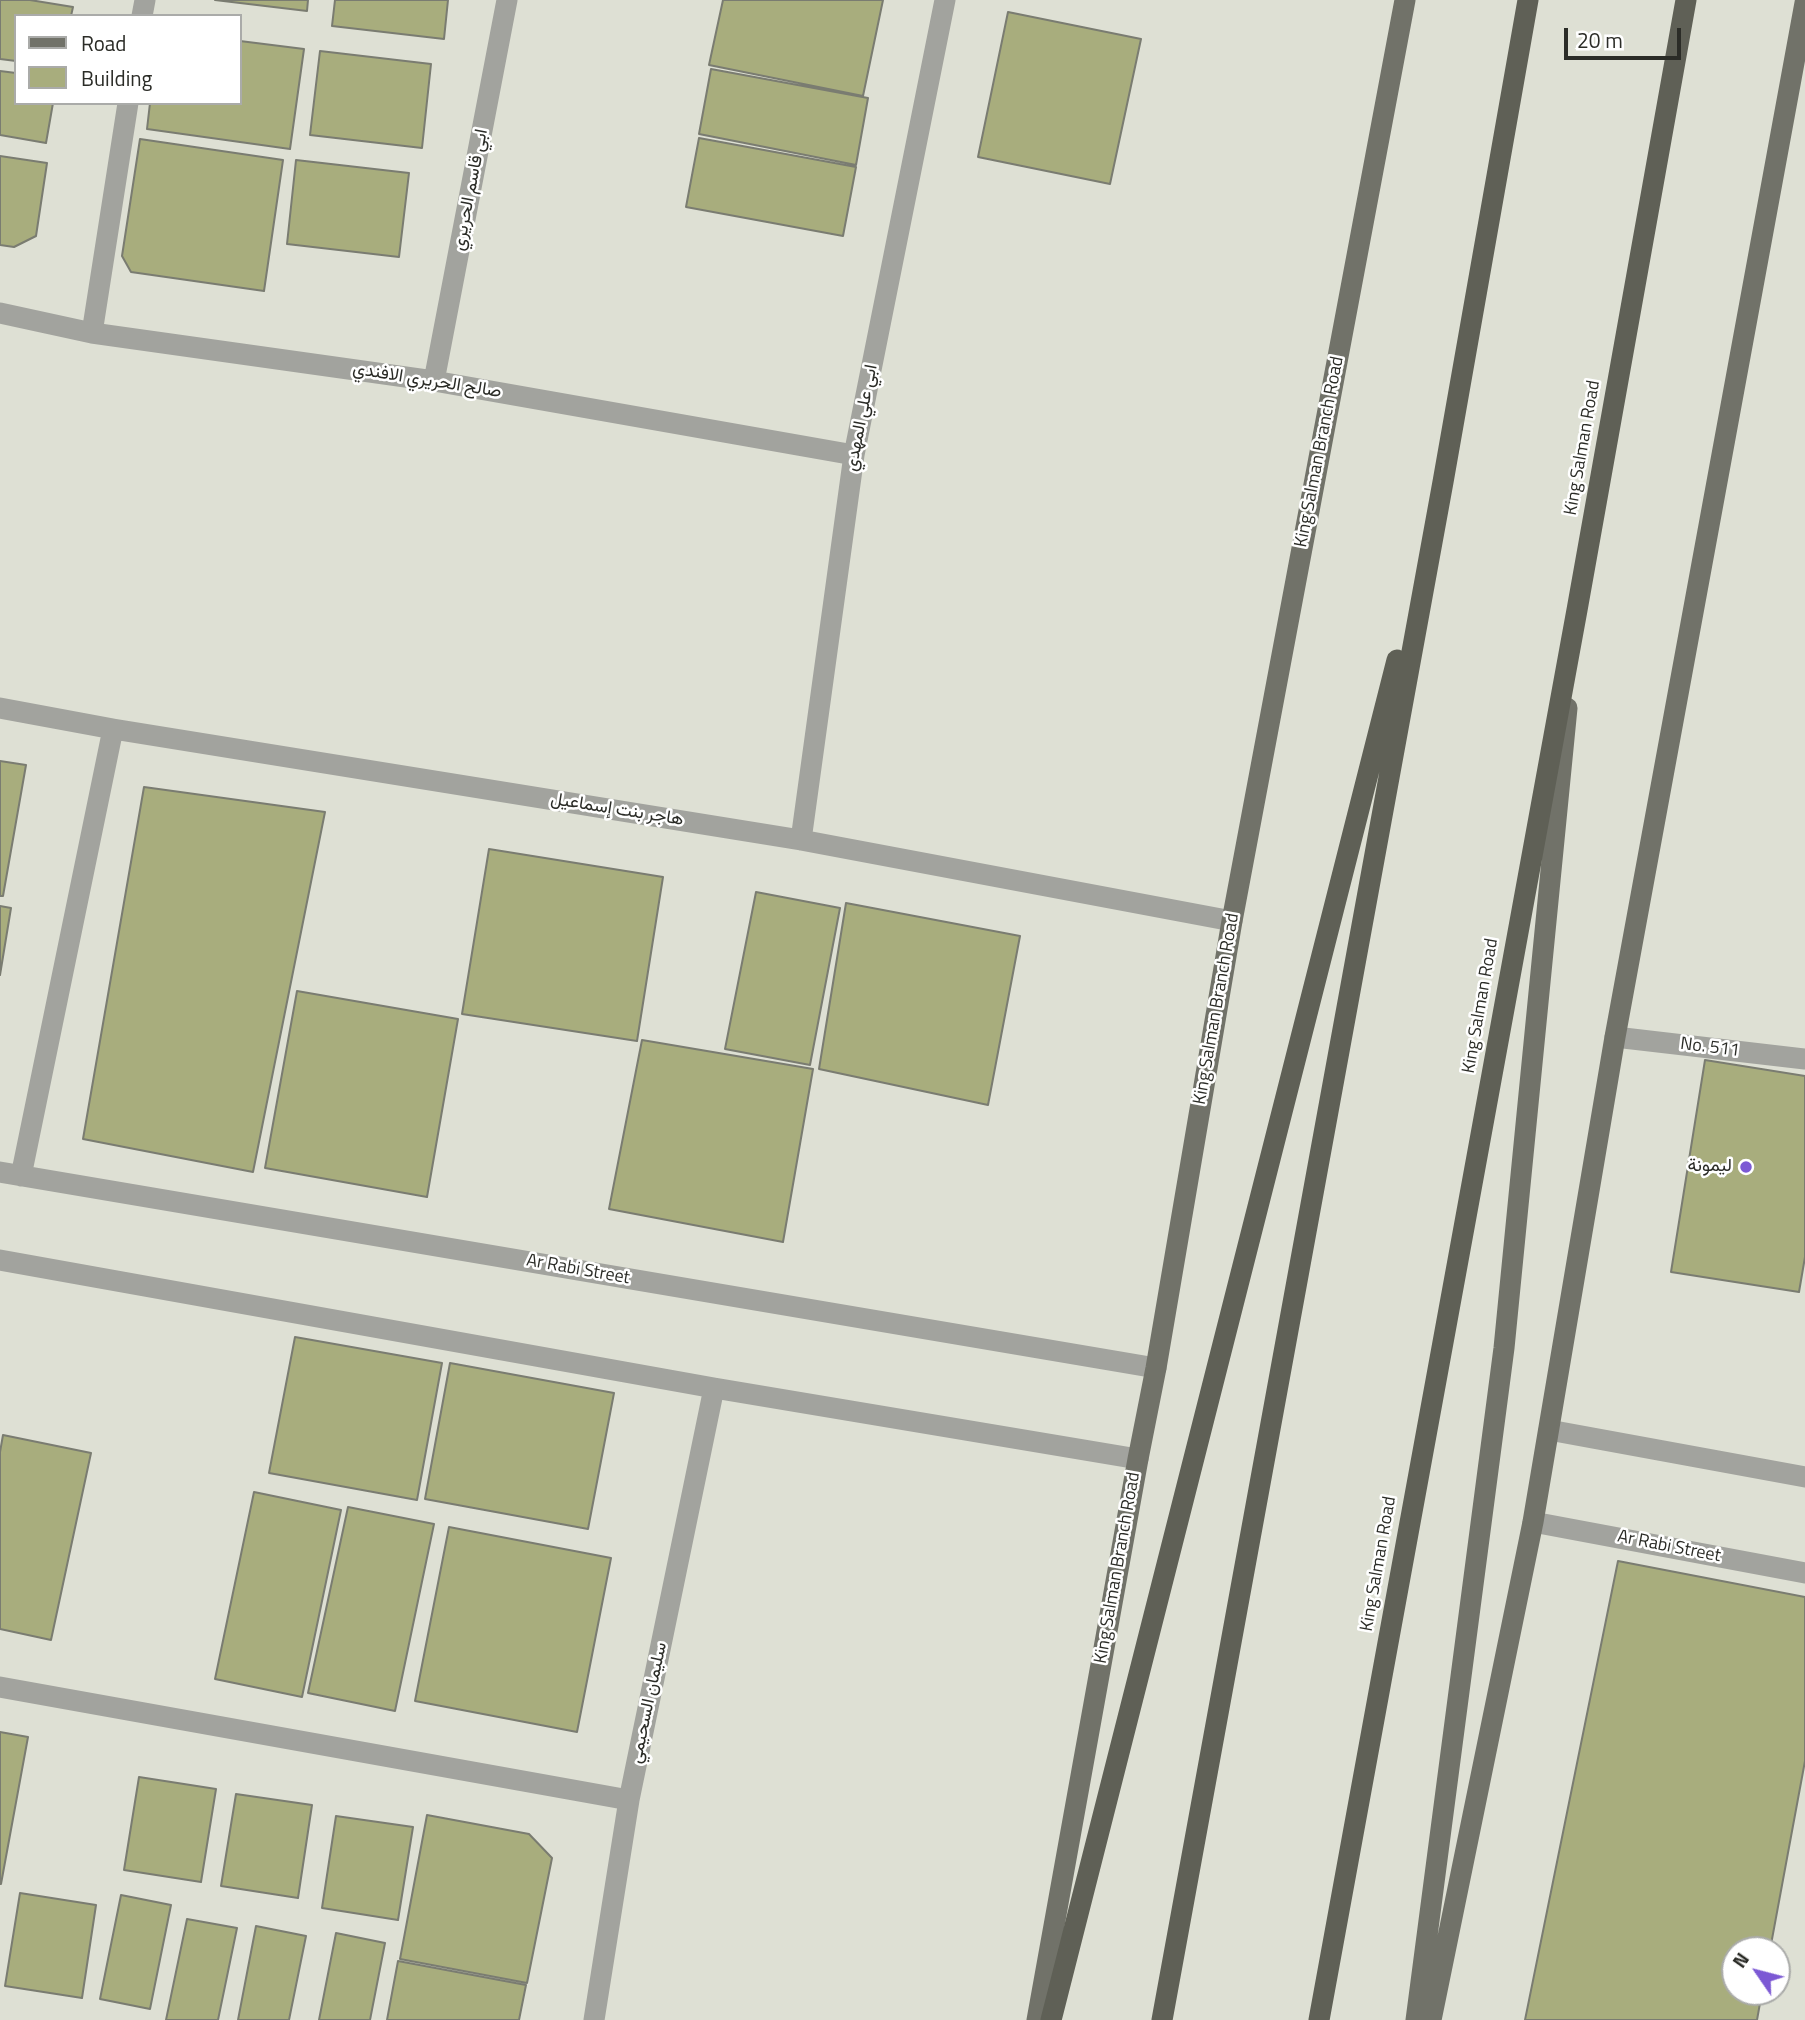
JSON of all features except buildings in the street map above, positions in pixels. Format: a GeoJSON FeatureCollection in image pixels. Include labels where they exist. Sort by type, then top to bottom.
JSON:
{"type":"FeatureCollection","features":[{"type":"Feature","properties":{"kind":"highway"},"geometry":{"type":"LineString","coordinates":[[1162,2020],[1443,482],[1528,0]]}},
{"type":"Feature","properties":{"kind":"highway","name":"King Salman Road"},"geometry":{"type":"LineString","coordinates":[[1319,2020],[1686,0]]}},
{"type":"Feature","properties":{"kind":"highway"},"geometry":{"type":"LineString","coordinates":[[1051,2020],[1443,482]]}},
{"type":"Feature","properties":{"kind":"main road","name":"King Salman Branch Road"},"geometry":{"type":"LineString","coordinates":[[1037,2020],[1156,1368],[1232,921],[1405,0]]}},
{"type":"Feature","properties":{"kind":"main road"},"geometry":{"type":"LineString","coordinates":[[1431,2020],[1533,1522],[1615,1037],[1805,3]]}},
{"type":"Feature","properties":{"kind":"main road"},"geometry":{"type":"LineString","coordinates":[[1416,2020],[1504,1348],[1577,610]]}},
{"type":"Feature","properties":{"kind":"street","name":"ابي قاسم الحريري"},"geometry":{"type":"LineString","coordinates":[[435,381],[507,0]]}},
{"type":"Feature","properties":{"kind":"street","name":"ابي علي المهدي"},"geometry":{"type":"LineString","coordinates":[[801,840],[854,455],[945,0]]}},
{"type":"Feature","properties":{"kind":"street"},"geometry":{"type":"LineString","coordinates":[[92,333],[128,105]]}},
{"type":"Feature","properties":{"kind":"street","name":"صالح الحريري الافندي"},"geometry":{"type":"LineString","coordinates":[[0,313],[92,333],[435,381],[854,455]]}},
{"type":"Feature","properties":{"kind":"street","name":"هاجر بنت إسماعيل"},"geometry":{"type":"LineString","coordinates":[[0,708],[113,729],[801,840],[1232,921]]}},
{"type":"Feature","properties":{"kind":"street"},"geometry":{"type":"LineString","coordinates":[[10,1174],[113,729]]}},
{"type":"Feature","properties":{"kind":"street","name":"No. 511"},"geometry":{"type":"LineString","coordinates":[[1615,1037],[1805,1059]]}},
{"type":"Feature","properties":{"kind":"street","name":"Ar Rabi Street"},"geometry":{"type":"LineString","coordinates":[[10,1174],[1156,1368]]}},
{"type":"Feature","properties":{"kind":"street"},"geometry":{"type":"LineString","coordinates":[[0,1260],[714,1388],[1138,1459]]}},
{"type":"Feature","properties":{"kind":"street","name":"سليمان السحيمي"},"geometry":{"type":"LineString","coordinates":[[594,2020],[629,1800],[714,1388]]}},
{"type":"Feature","properties":{"kind":"street"},"geometry":{"type":"LineString","coordinates":[[1549,1430],[1805,1477]]}},
{"type":"Feature","properties":{"kind":"street","name":"Ar Rabi Street"},"geometry":{"type":"LineString","coordinates":[[1533,1522],[1805,1573]]}},
{"type":"Feature","properties":{"kind":"street"},"geometry":{"type":"LineString","coordinates":[[0,1687],[629,1800]]}},
{"type":"Feature","properties":{"kind":"place","name":"ليمونة"},"geometry":{"type":"Point","coordinates":[1746,1167]}}]}
